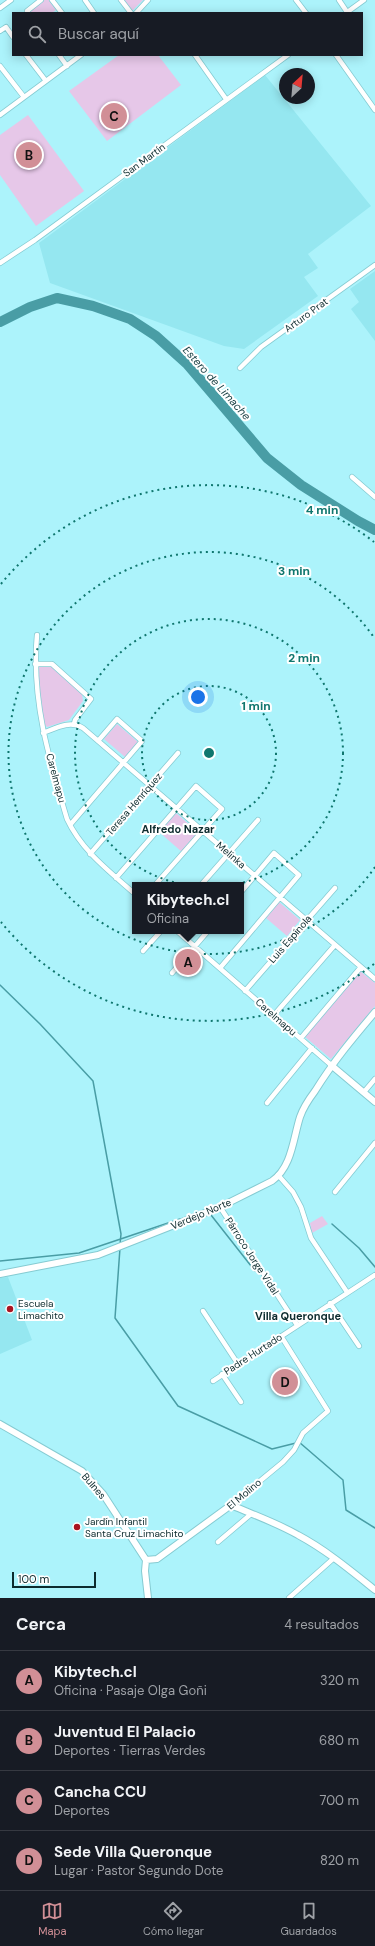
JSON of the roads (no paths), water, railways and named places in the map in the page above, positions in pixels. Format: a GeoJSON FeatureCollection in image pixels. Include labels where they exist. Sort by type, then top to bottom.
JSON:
{"type":"FeatureCollection","features":[{"type":"Feature","properties":{"kind":"street"},"geometry":{"type":"LineString","coordinates":[[0,8],[11,0]]}},
{"type":"Feature","properties":{"kind":"street"},"geometry":{"type":"LineString","coordinates":[[28,12],[42,0]]}},
{"type":"Feature","properties":{"kind":"street"},"geometry":{"type":"LineString","coordinates":[[52,0],[61,12]]}},
{"type":"Feature","properties":{"kind":"street"},"geometry":{"type":"LineString","coordinates":[[85,0],[93,12]]}},
{"type":"Feature","properties":{"kind":"street"},"geometry":{"type":"LineString","coordinates":[[121,0],[130,12]]}},
{"type":"Feature","properties":{"kind":"street"},"geometry":{"type":"LineString","coordinates":[[137,12],[148,0]]}},
{"type":"Feature","properties":{"kind":"street"},"geometry":{"type":"LineString","coordinates":[[296,0],[305,12]]}},
{"type":"Feature","properties":{"kind":"street"},"geometry":{"type":"LineString","coordinates":[[339,0],[347,12],[364,0]]}},
{"type":"Feature","properties":{"kind":"street"},"geometry":{"type":"LineString","coordinates":[[0,31],[6,27],[12,36]]}},
{"type":"Feature","properties":{"kind":"street"},"geometry":{"type":"LineString","coordinates":[[27,56],[46,81]]}},
{"type":"Feature","properties":{"kind":"street"},"geometry":{"type":"LineString","coordinates":[[60,56],[67,66]]}},
{"type":"Feature","properties":{"kind":"street"},"geometry":{"type":"LineString","coordinates":[[1,112],[80,56]]}},
{"type":"Feature","properties":{"kind":"street"},"geometry":{"type":"LineString","coordinates":[[196,56],[226,99]]}},
{"type":"Feature","properties":{"kind":"street","name":"San Martín"},"geometry":{"type":"LineString","coordinates":[[0,263],[35,240],[287,56]]}},
{"type":"Feature","properties":{"kind":"street"},"geometry":{"type":"LineString","coordinates":[[337,56],[375,110]]}},
{"type":"Feature","properties":{"kind":"street"},"geometry":{"type":"LineString","coordinates":[[0,66],[24,97]]}},
{"type":"Feature","properties":{"kind":"street","name":"Arturo Prat"},"geometry":{"type":"LineString","coordinates":[[240,368],[261,347],[375,265]]}},
{"type":"Feature","properties":{"kind":"street"},"geometry":{"type":"LineString","coordinates":[[352,477],[375,497]]}},
{"type":"Feature","properties":{"kind":"street","name":"Carelmapu"},"geometry":{"type":"LineString","coordinates":[[37,635],[35,664],[37,702],[43,733],[70,825],[79,842],[90,854],[132,891]]}},
{"type":"Feature","properties":{"kind":"street"},"geometry":{"type":"LineString","coordinates":[[35,664],[52,664],[92,699],[75,720],[74,724],[68,724],[43,733]]}},
{"type":"Feature","properties":{"kind":"street"},"geometry":{"type":"LineString","coordinates":[[70,825],[142,741],[117,719],[98,741]]}},
{"type":"Feature","properties":{"kind":"street","name":"Melinka"},"geometry":{"type":"LineString","coordinates":[[74,724],[83,728],[375,979]]}},
{"type":"Feature","properties":{"kind":"street","name":"Teresa Henríquez"},"geometry":{"type":"LineString","coordinates":[[90,854],[178,753]]}},
{"type":"Feature","properties":{"kind":"street"},"geometry":{"type":"LineString","coordinates":[[116,878],[196,786],[222,809],[158,882]]}},
{"type":"Feature","properties":{"kind":"street"},"geometry":{"type":"LineString","coordinates":[[204,882],[258,820]]}},
{"type":"Feature","properties":{"kind":"street"},"geometry":{"type":"LineString","coordinates":[[220,968],[299,875],[274,853],[244,889]]}},
{"type":"Feature","properties":{"kind":"street","name":"Luis Espínola"},"geometry":{"type":"LineString","coordinates":[[245,991],[335,888]]}},
{"type":"Feature","properties":{"kind":"street"},"geometry":{"type":"LineString","coordinates":[[143,951],[158,934]]}},
{"type":"Feature","properties":{"kind":"street","name":"Carelmapu"},"geometry":{"type":"LineString","coordinates":[[181,934],[375,1102]]}},
{"type":"Feature","properties":{"kind":"street"},"geometry":{"type":"LineString","coordinates":[[172,973],[205,934]]}},
{"type":"Feature","properties":{"kind":"street"},"geometry":{"type":"LineString","coordinates":[[274,1015],[335,945]]}},
{"type":"Feature","properties":{"kind":"street"},"geometry":{"type":"LineString","coordinates":[[301,1038],[361,967]]}},
{"type":"Feature","properties":{"kind":"street","name":"Verdejo Norte"},"geometry":{"type":"LineString","coordinates":[[0,1274],[98,1255],[220,1207],[272,1181],[278,1175],[289,1156],[303,1110],[331,1065],[375,1012]]}},
{"type":"Feature","properties":{"kind":"street"},"geometry":{"type":"LineString","coordinates":[[267,1103],[312,1048]]}},
{"type":"Feature","properties":{"kind":"street"},"geometry":{"type":"LineString","coordinates":[[364,1092],[375,1079]]}},
{"type":"Feature","properties":{"kind":"street"},"geometry":{"type":"LineString","coordinates":[[335,1192],[375,1143]]}},
{"type":"Feature","properties":{"kind":"street"},"geometry":{"type":"LineString","coordinates":[[278,1175],[293,1193],[301,1207],[311,1238],[347,1292]]}},
{"type":"Feature","properties":{"kind":"street","name":"Párroco Jorge Vidal"},"geometry":{"type":"LineString","coordinates":[[220,1207],[297,1325]]}},
{"type":"Feature","properties":{"kind":"street","name":"Padre Hurtado"},"geometry":{"type":"LineString","coordinates":[[213,1381],[374,1274]]}},
{"type":"Feature","properties":{"kind":"street"},"geometry":{"type":"LineString","coordinates":[[330,1303],[359,1346]]}},
{"type":"Feature","properties":{"kind":"street"},"geometry":{"type":"LineString","coordinates":[[203,1311],[238,1364]]}},
{"type":"Feature","properties":{"kind":"street","name":"El Molino"},"geometry":{"type":"LineString","coordinates":[[146,1560],[157,1559],[231,1505],[283,1462],[294,1450],[303,1433],[328,1411],[281,1336]]}},
{"type":"Feature","properties":{"kind":"street"},"geometry":{"type":"LineString","coordinates":[[222,1374],[241,1402]]}},
{"type":"Feature","properties":{"kind":"street","name":"Bulnes"},"geometry":{"type":"LineString","coordinates":[[0,1424],[82,1471],[103,1494],[146,1560]]}},
{"type":"Feature","properties":{"kind":"street"},"geometry":{"type":"LineString","coordinates":[[231,1505],[298,1535],[334,1558],[375,1590]]}},
{"type":"Feature","properties":{"kind":"street"},"geometry":{"type":"LineString","coordinates":[[218,1542],[251,1514]]}},
{"type":"Feature","properties":{"kind":"street"},"geometry":{"type":"LineString","coordinates":[[289,1598],[334,1558]]}},
{"type":"Feature","properties":{"kind":"street"},"geometry":{"type":"LineString","coordinates":[[146,1560],[145,1571],[148,1598]]}},
{"type":"Feature","properties":{"kind":"waterway","name":"Estero de Limache"},"geometry":{"type":"LineString","coordinates":[[0,322],[30,307],[57,298],[93,306],[130,319],[156,336],[187,364],[267,458],[301,485],[375,530]]}},
{"type":"Feature","properties":{"kind":"waterway"},"geometry":{"type":"LineString","coordinates":[[0,985],[40,1024],[93,1081],[121,1234],[120,1244]]}},
{"type":"Feature","properties":{"kind":"waterway"},"geometry":{"type":"LineString","coordinates":[[211,1215],[255,1271]]}},
{"type":"Feature","properties":{"kind":"waterway"},"geometry":{"type":"LineString","coordinates":[[0,1261],[79,1253],[180,1219]]}},
{"type":"Feature","properties":{"kind":"waterway"},"geometry":{"type":"LineString","coordinates":[[332,1224],[359,1248],[375,1267]]}},
{"type":"Feature","properties":{"kind":"waterway"},"geometry":{"type":"LineString","coordinates":[[120,1248],[115,1318],[178,1406],[272,1449],[296,1443]]}},
{"type":"Feature","properties":{"kind":"waterway"},"geometry":{"type":"LineString","coordinates":[[299,1442],[343,1480],[346,1510],[375,1528]]}},
{"type":"Feature","properties":{"kind":"place","name":"Cancha CCU"},"geometry":{"type":"Point","coordinates":[114,116]}},
{"type":"Feature","properties":{"kind":"place","name":"Juventud El Palacio"},"geometry":{"type":"Point","coordinates":[29,155]}},
{"type":"Feature","properties":{"kind":"place","name":"Kibytech.cl"},"geometry":{"type":"Point","coordinates":[188,962]}},
{"type":"Feature","properties":{"kind":"place","name":"Escuela Limachito"},"geometry":{"type":"Point","coordinates":[10,1309]}},
{"type":"Feature","properties":{"kind":"place","name":"Sede Villa Queronque"},"geometry":{"type":"Point","coordinates":[285,1382]}},
{"type":"Feature","properties":{"kind":"place","name":"Jardín Infantil Santa Cruz Limachito"},"geometry":{"type":"Point","coordinates":[77,1527]}},
{"type":"Feature","properties":{"kind":"district","name":"Alfredo Nazar"},"geometry":{"type":"Point","coordinates":[178,829]}},
{"type":"Feature","properties":{"kind":"district","name":"Villa Queronque"},"geometry":{"type":"Point","coordinates":[298,1316]}}]}
